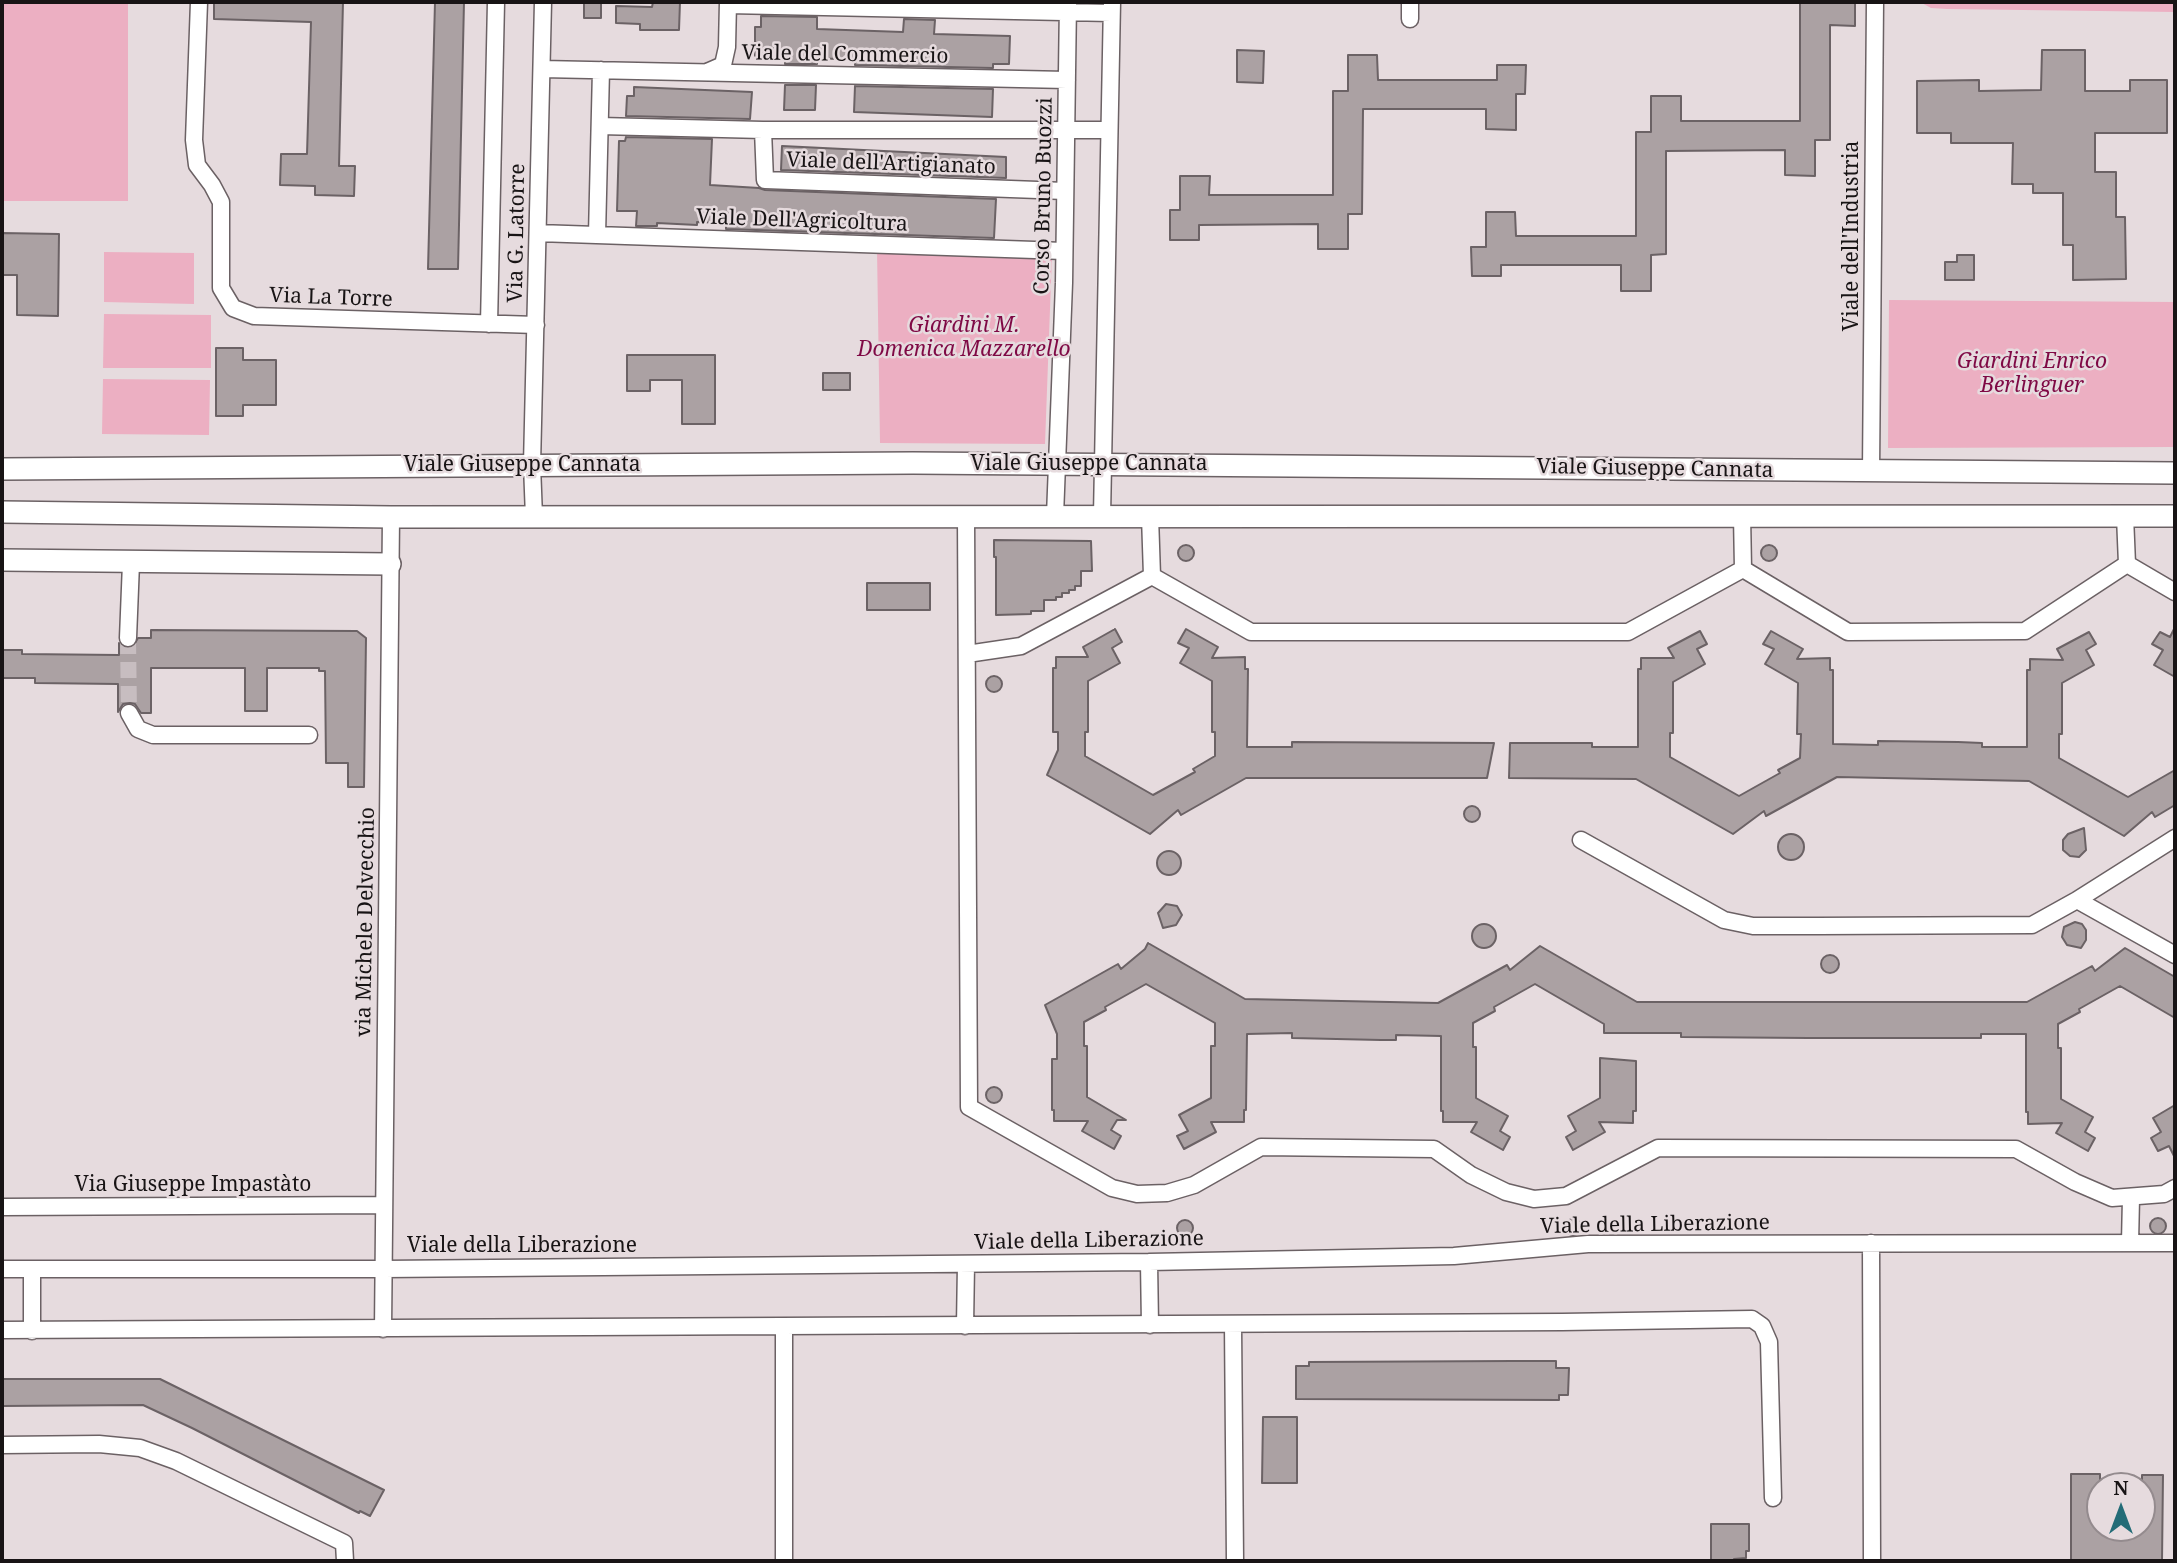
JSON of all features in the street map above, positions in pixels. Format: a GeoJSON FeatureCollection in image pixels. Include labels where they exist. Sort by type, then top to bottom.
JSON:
{"type":"FeatureCollection","features":[{"type":"Feature","properties":{"kind":"street","name":"Via La Torre"},"geometry":{"type":"LineString","coordinates":[[199,2],[194,140],[197,165],[212,185],[220,202],[220,288],[233,308],[254,316],[536,325]]}},
{"type":"Feature","properties":{"kind":"street","name":"Via G. Latorre"},"geometry":{"type":"LineString","coordinates":[[489,324],[496,2]]}},
{"type":"Feature","properties":{"kind":"street","name":"Via G. Latorre"},"geometry":{"type":"LineString","coordinates":[[534,517],[532,466],[543,2]]}},
{"type":"Feature","properties":{"kind":"street"},"geometry":{"type":"LineString","coordinates":[[1409,19],[1410,2]]}},
{"type":"Feature","properties":{"kind":"street","name":"Viale dell'Industria"},"geometry":{"type":"LineString","coordinates":[[1871,471],[1875,2]]}},
{"type":"Feature","properties":{"kind":"street"},"geometry":{"type":"LineString","coordinates":[[728,4],[1112,7],[1102,516]]}},
{"type":"Feature","properties":{"kind":"street","name":"Viale del Commercio"},"geometry":{"type":"LineString","coordinates":[[705,73],[723,65],[727,47],[728,4]]}},
{"type":"Feature","properties":{"kind":"street","name":"Corso Bruno Buozzi"},"geometry":{"type":"LineString","coordinates":[[1055,516],[1064,251],[1068,8]]}},
{"type":"Feature","properties":{"kind":"street"},"geometry":{"type":"LineString","coordinates":[[542,69],[705,73]]}},
{"type":"Feature","properties":{"kind":"street"},"geometry":{"type":"LineString","coordinates":[[597,235],[601,70]]}},
{"type":"Feature","properties":{"kind":"street","name":"Viale del Commercio"},"geometry":{"type":"LineString","coordinates":[[705,73],[1067,80]]}},
{"type":"Feature","properties":{"kind":"street","name":"Viale dell'Artigianato"},"geometry":{"type":"LineString","coordinates":[[600,126],[763,130],[1110,130]]}},
{"type":"Feature","properties":{"kind":"street","name":"Viale dell'Artigianato"},"geometry":{"type":"LineString","coordinates":[[763,130],[765,180],[1065,191]]}},
{"type":"Feature","properties":{"kind":"street","name":"Viale Dell'Agricoltura"},"geometry":{"type":"LineString","coordinates":[[538,233],[1064,251]]}},
{"type":"Feature","properties":{"kind":"street","name":"Viale Giuseppe Cannata"},"geometry":{"type":"LineString","coordinates":[[2,469],[1103,464],[2175,473]]}},
{"type":"Feature","properties":{"kind":"street"},"geometry":{"type":"LineString","coordinates":[[2,512],[391,517],[2175,516]]}},
{"type":"Feature","properties":{"kind":"street"},"geometry":{"type":"LineString","coordinates":[[1742,515],[1743,569]]}},
{"type":"Feature","properties":{"kind":"street"},"geometry":{"type":"LineString","coordinates":[[1150,516],[1152,576]]}},
{"type":"Feature","properties":{"kind":"street"},"geometry":{"type":"LineString","coordinates":[[2125,516],[2127,564]]}},
{"type":"Feature","properties":{"kind":"street","name":"via Michele Delvecchio"},"geometry":{"type":"LineString","coordinates":[[383,1329],[391,517]]}},
{"type":"Feature","properties":{"kind":"street"},"geometry":{"type":"LineString","coordinates":[[966,517],[968,1107],[1112,1188],[1137,1194],[1176,1190],[1194,1185],[1261,1147],[1434,1150],[1471,1175],[1506,1192],[1534,1199],[1566,1196],[1658,1148],[2016,1149],[2075,1182],[2112,1198],[2164,1194],[2175,1188]]}},
{"type":"Feature","properties":{"kind":"street"},"geometry":{"type":"LineString","coordinates":[[2,561],[390,564]]}},
{"type":"Feature","properties":{"kind":"street"},"geometry":{"type":"LineString","coordinates":[[128,638],[131,563]]}},
{"type":"Feature","properties":{"kind":"street"},"geometry":{"type":"LineString","coordinates":[[1743,569],[1848,632],[2025,631],[2127,564]]}},
{"type":"Feature","properties":{"kind":"street"},"geometry":{"type":"LineString","coordinates":[[2127,564],[2175,592]]}},
{"type":"Feature","properties":{"kind":"street"},"geometry":{"type":"LineString","coordinates":[[1152,576],[1251,632],[1628,632],[1743,569]]}},
{"type":"Feature","properties":{"kind":"street"},"geometry":{"type":"LineString","coordinates":[[967,654],[1021,646],[1152,576]]}},
{"type":"Feature","properties":{"kind":"street"},"geometry":{"type":"LineString","coordinates":[[129,712],[138,729],[153,734],[309,734]]}},
{"type":"Feature","properties":{"kind":"street"},"geometry":{"type":"LineString","coordinates":[[1581,840],[1724,920],[1753,926],[2032,925],[2175,838]]}},
{"type":"Feature","properties":{"kind":"street"},"geometry":{"type":"LineString","coordinates":[[2077,900],[2175,955]]}},
{"type":"Feature","properties":{"kind":"street"},"geometry":{"type":"LineString","coordinates":[[2130,1243],[2131,1198]]}},
{"type":"Feature","properties":{"kind":"street","name":"Via Giuseppe Impastàto"},"geometry":{"type":"LineString","coordinates":[[2,1207],[384,1205]]}},
{"type":"Feature","properties":{"kind":"street"},"geometry":{"type":"LineString","coordinates":[[1871,1243],[1872,1561]]}},
{"type":"Feature","properties":{"kind":"street","name":"Viale della Liberazione"},"geometry":{"type":"LineString","coordinates":[[2,1269],[384,1269],[1149,1262],[1454,1256],[1588,1244],[2175,1243]]}},
{"type":"Feature","properties":{"kind":"street"},"geometry":{"type":"LineString","coordinates":[[1149,1262],[1150,1325]]}},
{"type":"Feature","properties":{"kind":"street"},"geometry":{"type":"LineString","coordinates":[[965,1326],[966,1264]]}},
{"type":"Feature","properties":{"kind":"street"},"geometry":{"type":"LineString","coordinates":[[32,1269],[32,1331]]}},
{"type":"Feature","properties":{"kind":"street"},"geometry":{"type":"LineString","coordinates":[[2,1331],[1752,1319],[1762,1326],[1769,1342],[1773,1498]]}},
{"type":"Feature","properties":{"kind":"street"},"geometry":{"type":"LineString","coordinates":[[1233,1324],[1235,1561]]}},
{"type":"Feature","properties":{"kind":"street"},"geometry":{"type":"LineString","coordinates":[[784,1326],[784,1561]]}},
{"type":"Feature","properties":{"kind":"street"},"geometry":{"type":"LineString","coordinates":[[2,1445],[99,1444],[140,1448],[176,1461],[344,1543],[345,1561]]}},
{"type":"Feature","properties":{"kind":"green space"},"geometry":{"type":"Polygon","coordinates":[[[2,2],[128,2],[128,201],[2,201],[2,2]]]}},
{"type":"Feature","properties":{"kind":"green space"},"geometry":{"type":"Polygon","coordinates":[[[1920,2],[2175,2],[2175,12],[1947,9],[1931,8],[1920,2]]]}},
{"type":"Feature","properties":{"kind":"green space","name":"Giardini M. Domenica Mazzarello"},"geometry":{"type":"Polygon","coordinates":[[[877,249],[1052,255],[1045,444],[880,443],[877,249]]]}},
{"type":"Feature","properties":{"kind":"green space"},"geometry":{"type":"Polygon","coordinates":[[[104,252],[194,253],[194,304],[104,302],[104,252]]]}},
{"type":"Feature","properties":{"kind":"green space","name":"Giardini Enrico Berlinguer"},"geometry":{"type":"Polygon","coordinates":[[[1889,300],[2175,302],[2175,447],[1888,448],[1889,300]]]}},
{"type":"Feature","properties":{"kind":"green space"},"geometry":{"type":"Polygon","coordinates":[[[104,314],[211,315],[211,368],[103,368],[104,314]]]}},
{"type":"Feature","properties":{"kind":"green space"},"geometry":{"type":"Polygon","coordinates":[[[103,379],[210,380],[209,435],[102,434],[103,379]]]}},
{"type":"Feature","properties":{"kind":"building"},"geometry":{"type":"Polygon","coordinates":[[[214,2],[343,2],[339,166],[355,166],[354,196],[315,195],[315,186],[280,185],[281,154],[307,154],[311,22],[214,19],[214,2]]]}},
{"type":"Feature","properties":{"kind":"building"},"geometry":{"type":"Polygon","coordinates":[[[435,2],[464,2],[458,269],[428,269],[435,2]]]}},
{"type":"Feature","properties":{"kind":"building"},"geometry":{"type":"Polygon","coordinates":[[[584,2],[601,2],[601,18],[584,18],[584,2]]]}},
{"type":"Feature","properties":{"kind":"building"},"geometry":{"type":"Polygon","coordinates":[[[653,2],[680,2],[679,30],[640,30],[640,24],[616,23],[616,6],[652,7],[653,2]]]}},
{"type":"Feature","properties":{"kind":"building"},"geometry":{"type":"Polygon","coordinates":[[[1800,2],[1855,2],[1855,26],[1830,25],[1830,140],[1815,140],[1815,176],[1785,175],[1785,150],[1666,151],[1666,254],[1651,255],[1651,291],[1621,291],[1621,265],[1501,265],[1501,276],[1472,276],[1471,247],[1486,247],[1486,212],[1515,212],[1516,236],[1636,236],[1636,132],[1651,132],[1651,96],[1681,96],[1681,121],[1800,121],[1800,2]]]}},
{"type":"Feature","properties":{"kind":"building"},"geometry":{"type":"Polygon","coordinates":[[[761,16],[817,17],[817,29],[903,32],[904,19],[935,20],[934,34],[1010,36],[1009,64],[993,64],[993,68],[855,65],[855,60],[817,58],[817,64],[785,64],[786,57],[755,56],[755,27],[761,27],[761,16]]]}},
{"type":"Feature","properties":{"kind":"building"},"geometry":{"type":"Polygon","coordinates":[[[1237,50],[1264,51],[1263,83],[1237,82],[1237,50]]]}},
{"type":"Feature","properties":{"kind":"building"},"geometry":{"type":"Polygon","coordinates":[[[2042,50],[2085,50],[2085,91],[2130,91],[2130,80],[2167,80],[2167,133],[2095,133],[2095,172],[2116,172],[2116,217],[2125,217],[2126,279],[2073,280],[2073,245],[2063,245],[2063,193],[2033,193],[2033,184],[2012,184],[2013,143],[1951,143],[1951,133],[1917,133],[1917,81],[1979,80],[1979,91],[2041,90],[2042,50]]]}},
{"type":"Feature","properties":{"kind":"building"},"geometry":{"type":"Polygon","coordinates":[[[1348,55],[1377,55],[1378,80],[1497,80],[1497,65],[1526,65],[1525,94],[1516,94],[1516,130],[1486,129],[1486,109],[1363,109],[1362,214],[1348,214],[1348,249],[1318,249],[1318,224],[1199,225],[1199,240],[1170,240],[1170,210],[1180,210],[1180,176],[1210,176],[1209,195],[1333,195],[1333,91],[1348,91],[1348,55]]]}},
{"type":"Feature","properties":{"kind":"building"},"geometry":{"type":"Polygon","coordinates":[[[785,85],[816,85],[815,110],[784,110],[785,85]]]}},
{"type":"Feature","properties":{"kind":"building"},"geometry":{"type":"Polygon","coordinates":[[[855,86],[993,89],[992,117],[854,112],[855,86]]]}},
{"type":"Feature","properties":{"kind":"building"},"geometry":{"type":"Polygon","coordinates":[[[634,87],[752,92],[750,119],[626,116],[627,96],[634,96],[634,87]]]}},
{"type":"Feature","properties":{"kind":"building"},"geometry":{"type":"Polygon","coordinates":[[[626,137],[712,139],[710,185],[765,190],[996,199],[994,238],[726,229],[726,223],[697,222],[697,225],[657,223],[657,226],[636,226],[637,211],[617,211],[619,141],[625,141],[626,137]]]}},
{"type":"Feature","properties":{"kind":"building"},"geometry":{"type":"Polygon","coordinates":[[[782,146],[1006,157],[1006,178],[781,170],[782,146]]]}},
{"type":"Feature","properties":{"kind":"building"},"geometry":{"type":"Polygon","coordinates":[[[2,233],[59,234],[58,316],[17,315],[17,275],[2,275],[2,233]]]}},
{"type":"Feature","properties":{"kind":"building"},"geometry":{"type":"Polygon","coordinates":[[[1957,255],[1974,255],[1974,280],[1945,280],[1945,262],[1957,262],[1957,255]]]}},
{"type":"Feature","properties":{"kind":"building"},"geometry":{"type":"Polygon","coordinates":[[[216,348],[243,348],[243,360],[276,360],[276,405],[243,405],[243,416],[216,416],[216,348]]]}},
{"type":"Feature","properties":{"kind":"building"},"geometry":{"type":"Polygon","coordinates":[[[627,355],[715,355],[715,424],[682,424],[682,380],[650,380],[650,391],[627,391],[627,355]]]}},
{"type":"Feature","properties":{"kind":"building"},"geometry":{"type":"Polygon","coordinates":[[[823,373],[850,373],[850,390],[823,390],[823,373]]]}},
{"type":"Feature","properties":{"kind":"building"},"geometry":{"type":"Polygon","coordinates":[[[994,540],[1091,541],[1092,571],[1081,571],[1081,586],[1075,586],[1075,590],[1062,593],[1062,597],[1056,597],[1056,600],[1044,600],[1044,611],[996,615],[994,540]]]}},
{"type":"Feature","properties":{"kind":"building"},"geometry":{"type":"Polygon","coordinates":[[[1186,545],[1192,547],[1192,559],[1186,561],[1180,559],[1178,553],[1180,547],[1186,545]]]}},
{"type":"Feature","properties":{"kind":"building"},"geometry":{"type":"Polygon","coordinates":[[[1766,545],[1772,545],[1777,553],[1775,559],[1766,561],[1761,556],[1761,550],[1766,545]]]}},
{"type":"Feature","properties":{"kind":"building"},"geometry":{"type":"Polygon","coordinates":[[[867,583],[930,583],[930,610],[867,610],[867,583]]]}},
{"type":"Feature","properties":{"kind":"building"},"geometry":{"type":"Polygon","coordinates":[[[2175,627],[2175,677],[2154,665],[2163,650],[2152,644],[2160,632],[2170,637],[2175,627]]]}},
{"type":"Feature","properties":{"kind":"building"},"geometry":{"type":"Polygon","coordinates":[[[1115,629],[1122,642],[1112,648],[1120,663],[1088,681],[1085,756],[1153,795],[1195,772],[1193,769],[1215,756],[1212,681],[1180,663],[1189,648],[1178,643],[1186,629],[1218,647],[1212,658],[1245,657],[1245,669],[1248,669],[1247,747],[1292,747],[1292,742],[1494,743],[1487,778],[1246,778],[1181,815],[1178,810],[1150,834],[1047,775],[1058,750],[1058,732],[1053,732],[1053,668],[1056,668],[1056,657],[1088,657],[1083,647],[1115,629]]]}},
{"type":"Feature","properties":{"kind":"building"},"geometry":{"type":"Polygon","coordinates":[[[151,630],[357,631],[366,638],[364,787],[348,787],[348,763],[326,763],[325,671],[319,671],[319,668],[267,668],[267,711],[245,711],[245,668],[151,668],[151,713],[141,713],[135,704],[130,703],[123,704],[118,712],[118,684],[35,683],[35,678],[2,678],[2,650],[22,650],[22,654],[119,655],[119,643],[123,647],[132,648],[138,638],[151,638],[151,630]]]}},
{"type":"Feature","properties":{"kind":"building"},"geometry":{"type":"Polygon","coordinates":[[[1700,631],[1707,644],[1697,649],[1705,664],[1673,682],[1670,757],[1739,796],[1780,773],[1778,770],[1800,758],[1801,734],[1797,734],[1798,683],[1765,664],[1774,649],[1763,644],[1771,631],[1803,649],[1797,659],[1830,658],[1830,670],[1833,670],[1833,744],[1878,745],[1878,741],[1958,742],[1982,743],[1982,747],[2027,747],[2027,670],[2030,670],[2030,659],[2063,660],[2057,649],[2089,632],[2096,644],[2086,650],[2094,665],[2062,683],[2059,758],[2128,797],[2175,770],[2175,805],[2155,817],[2152,812],[2124,836],[2029,781],[1837,777],[1766,816],[1764,811],[1733,834],[1636,779],[1509,778],[1510,743],[1592,743],[1592,747],[1638,747],[1638,669],[1641,669],[1641,658],[1674,658],[1668,648],[1700,631]]]}},
{"type":"Feature","properties":{"kind":"building"},"geometry":{"type":"Polygon","coordinates":[[[994,676],[1000,678],[1000,690],[994,692],[988,690],[986,684],[988,678],[994,676]]]}},
{"type":"Feature","properties":{"kind":"building"},"geometry":{"type":"Polygon","coordinates":[[[1472,806],[1478,808],[1478,820],[1472,822],[1466,820],[1464,814],[1466,808],[1472,806]]]}},
{"type":"Feature","properties":{"kind":"building"},"geometry":{"type":"Polygon","coordinates":[[[2084,828],[2086,850],[2079,857],[2070,856],[2063,850],[2063,840],[2068,834],[2084,828]]]}},
{"type":"Feature","properties":{"kind":"building"},"geometry":{"type":"Polygon","coordinates":[[[1791,834],[1800,838],[1804,847],[1800,856],[1791,860],[1782,856],[1778,847],[1782,838],[1791,834]]]}},
{"type":"Feature","properties":{"kind":"building"},"geometry":{"type":"Polygon","coordinates":[[[1169,851],[1177,855],[1181,863],[1177,871],[1169,875],[1161,871],[1157,863],[1161,855],[1169,851]]]}},
{"type":"Feature","properties":{"kind":"building"},"geometry":{"type":"Polygon","coordinates":[[[1166,904],[1177,906],[1182,915],[1176,925],[1163,928],[1158,913],[1166,904]]]}},
{"type":"Feature","properties":{"kind":"building"},"geometry":{"type":"Polygon","coordinates":[[[2075,922],[2082,924],[2086,930],[2086,940],[2081,948],[2067,945],[2062,937],[2064,927],[2075,922]]]}},
{"type":"Feature","properties":{"kind":"building"},"geometry":{"type":"Polygon","coordinates":[[[1484,924],[1495,931],[1496,936],[1489,947],[1484,948],[1473,941],[1472,936],[1479,925],[1484,924]]]}},
{"type":"Feature","properties":{"kind":"building"},"geometry":{"type":"Polygon","coordinates":[[[1148,943],[1245,999],[1438,1003],[1507,965],[1510,970],[1540,946],[1637,1002],[2027,1002],[2092,966],[2095,971],[2125,948],[2175,977],[2175,1018],[2120,986],[2058,1024],[2061,1099],[2093,1117],[2085,1132],[2095,1138],[2088,1151],[2056,1133],[2062,1123],[2028,1124],[2026,1034],[1981,1034],[1981,1038],[1808,1038],[1681,1037],[1681,1033],[1604,1033],[1604,1024],[1535,984],[1494,1007],[1495,1011],[1473,1023],[1476,1098],[1508,1116],[1500,1131],[1510,1137],[1503,1150],[1471,1132],[1477,1122],[1443,1122],[1441,1036],[1396,1035],[1396,1040],[1381,1040],[1292,1038],[1292,1033],[1247,1034],[1244,1122],[1211,1122],[1216,1132],[1184,1149],[1177,1136],[1188,1131],[1179,1115],[1211,1098],[1211,1046],[1215,1046],[1215,1023],[1146,984],[1084,1022],[1087,1097],[1126,1120],[1117,1120],[1111,1130],[1121,1136],[1114,1149],[1082,1131],[1088,1121],[1054,1121],[1052,1059],[1057,1059],[1057,1034],[1045,1005],[1118,964],[1121,969],[1145,949],[1148,943]]]}},
{"type":"Feature","properties":{"kind":"building"},"geometry":{"type":"Polygon","coordinates":[[[1830,955],[1836,958],[1839,964],[1836,970],[1830,973],[1824,970],[1821,964],[1824,958],[1830,955]]]}},
{"type":"Feature","properties":{"kind":"building"},"geometry":{"type":"Polygon","coordinates":[[[1600,1058],[1636,1061],[1636,1111],[1633,1111],[1633,1123],[1599,1122],[1605,1132],[1573,1150],[1566,1137],[1576,1131],[1568,1116],[1600,1098],[1600,1058]]]}},
{"type":"Feature","properties":{"kind":"building"},"geometry":{"type":"Polygon","coordinates":[[[994,1087],[1000,1089],[1000,1101],[994,1103],[988,1101],[986,1095],[988,1089],[994,1087]]]}},
{"type":"Feature","properties":{"kind":"building"},"geometry":{"type":"Polygon","coordinates":[[[2175,1105],[2175,1158],[2169,1146],[2158,1151],[2151,1138],[2161,1132],[2153,1118],[2175,1105]]]}},
{"type":"Feature","properties":{"kind":"building"},"geometry":{"type":"Polygon","coordinates":[[[2158,1218],[2166,1226],[2158,1234],[2150,1226],[2158,1218]]]}},
{"type":"Feature","properties":{"kind":"building"},"geometry":{"type":"Polygon","coordinates":[[[1573,1219],[1581,1227],[1573,1235],[1565,1227],[1573,1219]]]}},
{"type":"Feature","properties":{"kind":"building"},"geometry":{"type":"Polygon","coordinates":[[[1185,1220],[1191,1222],[1191,1234],[1185,1236],[1179,1234],[1177,1228],[1179,1222],[1185,1220]]]}},
{"type":"Feature","properties":{"kind":"building"},"geometry":{"type":"Polygon","coordinates":[[[1556,1361],[1556,1368],[1569,1368],[1568,1395],[1559,1395],[1559,1400],[1296,1399],[1296,1366],[1309,1366],[1309,1362],[1556,1361]]]}},
{"type":"Feature","properties":{"kind":"building"},"geometry":{"type":"Polygon","coordinates":[[[2,1379],[160,1379],[384,1490],[370,1516],[360,1511],[359,1513],[143,1405],[2,1406],[2,1379]]]}},
{"type":"Feature","properties":{"kind":"building"},"geometry":{"type":"Polygon","coordinates":[[[1263,1417],[1297,1417],[1297,1483],[1262,1483],[1263,1417]]]}},
{"type":"Feature","properties":{"kind":"building"},"geometry":{"type":"Polygon","coordinates":[[[2071,1474],[2086,1474],[2086,1542],[2156,1542],[2156,1475],[2163,1475],[2162,1561],[2071,1561],[2071,1474]]]}},
{"type":"Feature","properties":{"kind":"building"},"geometry":{"type":"Polygon","coordinates":[[[1711,1524],[1749,1524],[1749,1551],[1746,1551],[1746,1558],[1711,1561],[1711,1524]]]}},
{"type":"Feature","properties":{"kind":"tunnel"},"geometry":{"type":"LineString","coordinates":[[128,638],[129,713]]}}]}
